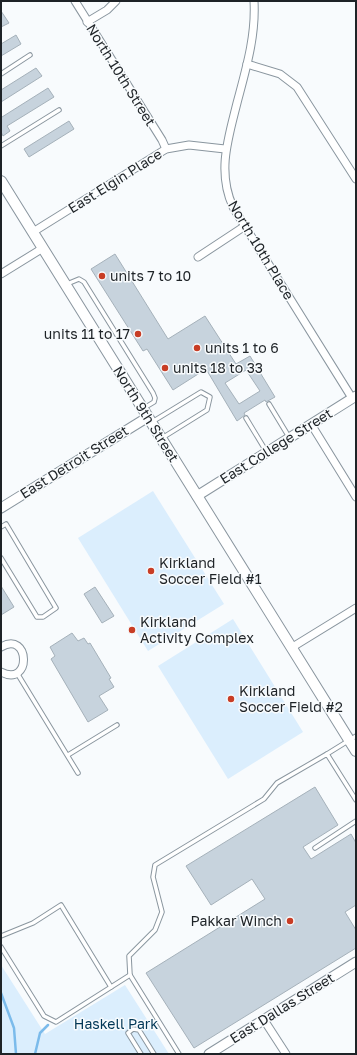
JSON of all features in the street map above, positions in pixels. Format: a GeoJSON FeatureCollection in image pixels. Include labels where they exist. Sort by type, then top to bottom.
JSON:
{"type":"FeatureCollection","features":[{"type":"Feature","properties":{"kind":"main road","name":"North 9th Street"},"geometry":{"type":"LineString","coordinates":[[1,181],[291,648],[353,738],[356,750]]}},
{"type":"Feature","properties":{"kind":"street","name":"North 10th Street"},"geometry":{"type":"LineString","coordinates":[[75,1],[162,140],[166,149]]}},
{"type":"Feature","properties":{"kind":"street"},"geometry":{"type":"LineString","coordinates":[[88,22],[107,10],[116,1]]}},
{"type":"Feature","properties":{"kind":"street","name":"North 10th Place"},"geometry":{"type":"LineString","coordinates":[[254,1],[254,30],[247,64],[225,149],[226,186],[233,207],[354,397]]}},
{"type":"Feature","properties":{"kind":"street"},"geometry":{"type":"LineString","coordinates":[[247,64],[280,74],[297,87],[356,179]]}},
{"type":"Feature","properties":{"kind":"street","name":"East Elgin Place"},"geometry":{"type":"LineString","coordinates":[[33,232],[166,149],[189,145],[225,149]]}},
{"type":"Feature","properties":{"kind":"street"},"geometry":{"type":"LineString","coordinates":[[198,257],[245,226]]}},
{"type":"Feature","properties":{"kind":"street"},"geometry":{"type":"LineString","coordinates":[[1,274],[43,248]]}},
{"type":"Feature","properties":{"kind":"street","name":"East College Street"},"geometry":{"type":"LineString","coordinates":[[197,496],[354,397]]}},
{"type":"Feature","properties":{"kind":"street","name":"East Detroit Street"},"geometry":{"type":"LineString","coordinates":[[1,508],[148,416]]}},
{"type":"Feature","properties":{"kind":"street"},"geometry":{"type":"LineString","coordinates":[[311,424],[356,497]]}},
{"type":"Feature","properties":{"kind":"street"},"geometry":{"type":"LineString","coordinates":[[291,648],[356,608]]}},
{"type":"Feature","properties":{"kind":"street"},"geometry":{"type":"LineString","coordinates":[[1,647],[9,644],[14,645],[22,652],[24,661],[23,666],[17,673],[7,675],[1,672]]}},
{"type":"Feature","properties":{"kind":"street","name":"East Dallas Street"},"geometry":{"type":"LineString","coordinates":[[209,1054],[356,963]]}},
{"type":"Feature","properties":{"kind":"street"},"geometry":{"type":"LineString","coordinates":[[264,1020],[286,1054]]}},
{"type":"Feature","properties":{"kind":"lane"},"geometry":{"type":"LineString","coordinates":[[1,74],[30,56]]}},
{"type":"Feature","properties":{"kind":"lane"},"geometry":{"type":"LineString","coordinates":[[1,146],[59,110]]}},
{"type":"Feature","properties":{"kind":"lane"},"geometry":{"type":"LineString","coordinates":[[66,284],[79,279],[84,282],[154,393],[154,402],[148,416]]}},
{"type":"Feature","properties":{"kind":"lane"},"geometry":{"type":"LineString","coordinates":[[148,416],[201,392],[210,397],[208,410],[161,438]]}},
{"type":"Feature","properties":{"kind":"lane"},"geometry":{"type":"LineString","coordinates":[[269,404],[289,438]]}},
{"type":"Feature","properties":{"kind":"lane"},"geometry":{"type":"LineString","coordinates":[[246,418],[266,452]]}},
{"type":"Feature","properties":{"kind":"lane"},"geometry":{"type":"LineString","coordinates":[[1,527],[6,524],[56,608],[43,617],[37,617],[1,558]]}},
{"type":"Feature","properties":{"kind":"lane"},"geometry":{"type":"LineString","coordinates":[[17,673],[78,773]]}},
{"type":"Feature","properties":{"kind":"lane"},"geometry":{"type":"LineString","coordinates":[[68,755],[117,725]]}},
{"type":"Feature","properties":{"kind":"lane"},"geometry":{"type":"LineString","coordinates":[[179,1054],[130,975],[129,956],[154,930],[162,912],[153,877],[155,865],[264,799],[277,783],[353,738]]}},
{"type":"Feature","properties":{"kind":"lane"},"geometry":{"type":"LineString","coordinates":[[327,754],[356,800]]}},
{"type":"Feature","properties":{"kind":"lane"},"geometry":{"type":"LineString","coordinates":[[315,848],[356,821]]}},
{"type":"Feature","properties":{"kind":"lane"},"geometry":{"type":"LineString","coordinates":[[1,936],[33,924],[61,906],[111,987]]}},
{"type":"Feature","properties":{"kind":"lane"},"geometry":{"type":"LineString","coordinates":[[1,947],[44,1016],[56,1022],[130,975]]}},
{"type":"Feature","properties":{"kind":"lane"},"geometry":{"type":"LineString","coordinates":[[141,1054],[128,1032],[133,1029],[139,1030],[154,1054]]}},
{"type":"Feature","properties":{"kind":"green space","name":"Kirkland Soccer Field #1"},"geometry":{"type":"Polygon","coordinates":[[[153,491],[224,604],[148,651],[78,538],[153,491]]]}},
{"type":"Feature","properties":{"kind":"green space","name":"Kirkland Soccer Field #2"},"geometry":{"type":"Polygon","coordinates":[[[233,619],[303,732],[228,779],[158,666],[233,619]]]}},
{"type":"Feature","properties":{"kind":"green space","name":"Haskell Park"},"geometry":{"type":"Polygon","coordinates":[[[1,965],[45,1034],[125,985],[169,1054],[1,1054],[1,965]]]}},
{"type":"Feature","properties":{"kind":"building"},"geometry":{"type":"Polygon","coordinates":[[[1,11],[9,23],[1,27],[1,11]]]}},
{"type":"Feature","properties":{"kind":"building"},"geometry":{"type":"Polygon","coordinates":[[[16,35],[21,44],[1,56],[1,44],[16,35]]]}},
{"type":"Feature","properties":{"kind":"building"},"geometry":{"type":"Polygon","coordinates":[[[36,68],[42,76],[1,102],[1,90],[36,68]]]}},
{"type":"Feature","properties":{"kind":"building"},"geometry":{"type":"Polygon","coordinates":[[[48,88],[54,97],[7,126],[10,131],[3,136],[1,132],[1,116],[2,117],[48,88]]]}},
{"type":"Feature","properties":{"kind":"building"},"geometry":{"type":"Polygon","coordinates":[[[69,121],[74,129],[29,157],[24,149],[69,121]]]}},
{"type":"Feature","properties":{"kind":"building"},"geometry":{"type":"Polygon","coordinates":[[[115,254],[168,339],[205,316],[236,364],[250,356],[275,397],[266,402],[265,400],[244,413],[245,415],[237,421],[206,369],[173,390],[147,349],[143,351],[91,269],[115,254]],[[246,370],[225,383],[239,404],[260,391],[246,370]]]}},
{"type":"Feature","properties":{"kind":"building"},"geometry":{"type":"Polygon","coordinates":[[[1,586],[14,607],[1,615],[1,586]]]}},
{"type":"Feature","properties":{"kind":"building"},"geometry":{"type":"Polygon","coordinates":[[[95,587],[114,616],[102,623],[84,594],[95,587]]]}},
{"type":"Feature","properties":{"kind":"building"},"geometry":{"type":"Polygon","coordinates":[[[72,633],[78,641],[84,638],[88,644],[90,643],[111,678],[109,679],[114,687],[99,696],[108,710],[88,722],[51,659],[55,656],[50,647],[72,633]]]}},
{"type":"Feature","properties":{"kind":"building","name":"Pakkar Winch"},"geometry":{"type":"Polygon","coordinates":[[[315,787],[338,825],[303,847],[311,859],[351,834],[356,843],[356,905],[345,912],[356,930],[356,948],[194,1048],[146,973],[265,899],[252,879],[211,905],[186,866],[315,787]]]}},
{"type":"Feature","properties":{"kind":"waterway"},"geometry":{"type":"LineString","coordinates":[[1,993],[14,1028],[16,1054]]}},
{"type":"Feature","properties":{"kind":"waterway"},"geometry":{"type":"LineString","coordinates":[[35,1054],[40,1033],[48,1025]]}},
{"type":"Feature","properties":{"kind":"place","name":"units 7 to 10"},"geometry":{"type":"Point","coordinates":[102,276]}},
{"type":"Feature","properties":{"kind":"place","name":"units 11 to 17"},"geometry":{"type":"Point","coordinates":[138,334]}},
{"type":"Feature","properties":{"kind":"place","name":"units 1 to 6"},"geometry":{"type":"Point","coordinates":[197,348]}},
{"type":"Feature","properties":{"kind":"place","name":"units 18 to 33"},"geometry":{"type":"Point","coordinates":[165,368]}},
{"type":"Feature","properties":{"kind":"place","name":"Kirkland Soccer Field #1"},"geometry":{"type":"Point","coordinates":[151,571]}},
{"type":"Feature","properties":{"kind":"place","name":"Kirkland Activity Complex"},"geometry":{"type":"Point","coordinates":[132,630]}},
{"type":"Feature","properties":{"kind":"place","name":"Kirkland Soccer Field #2"},"geometry":{"type":"Point","coordinates":[231,699]}},
{"type":"Feature","properties":{"kind":"place","name":"Pakkar Winch"},"geometry":{"type":"Point","coordinates":[290,921]}}]}
